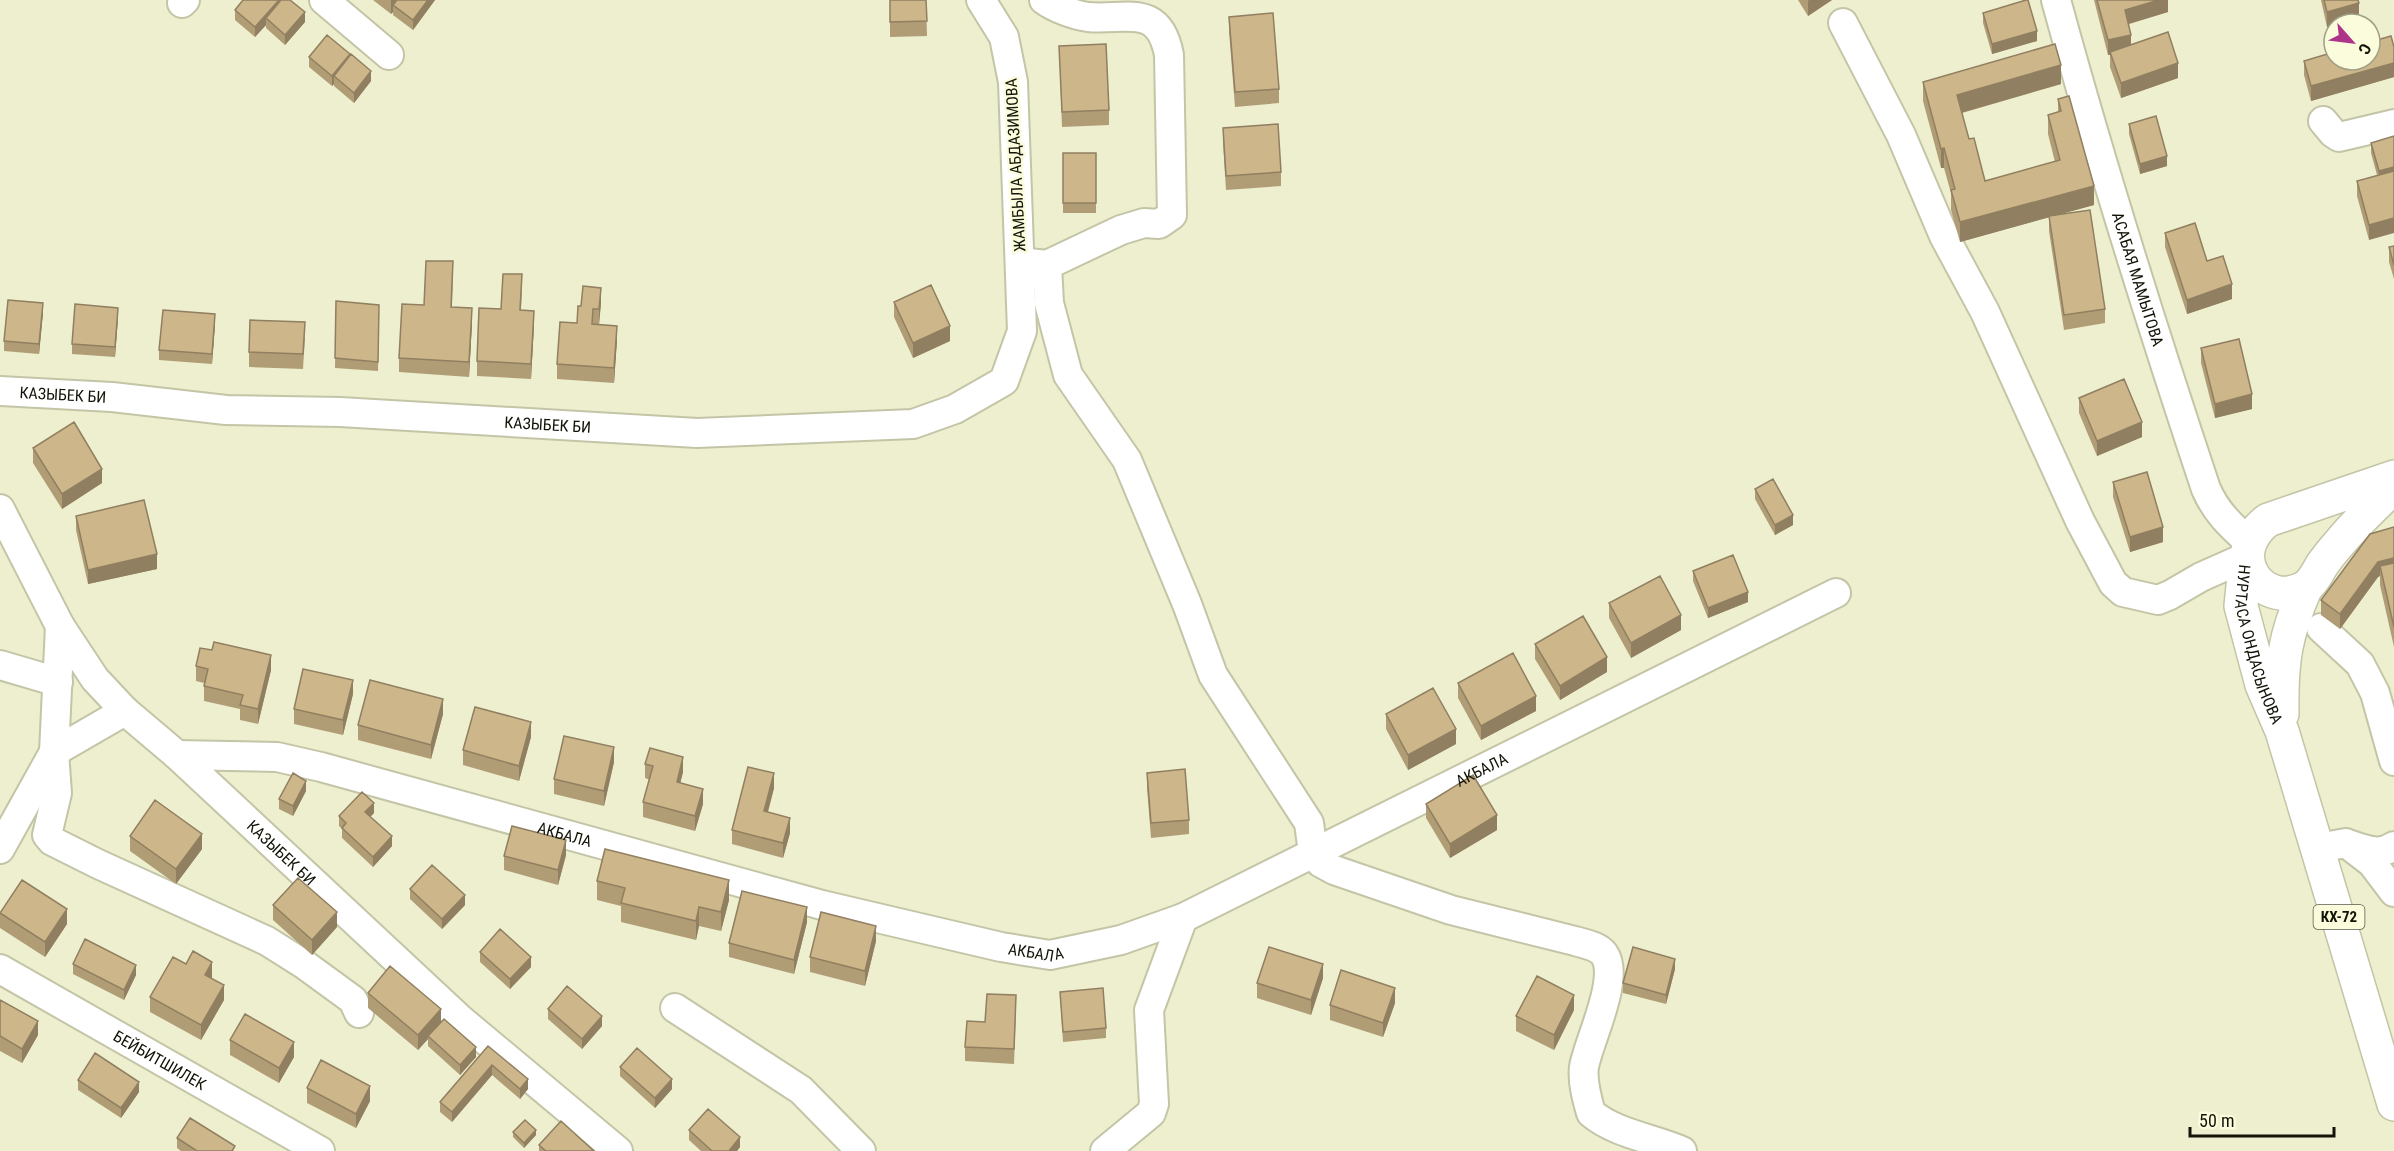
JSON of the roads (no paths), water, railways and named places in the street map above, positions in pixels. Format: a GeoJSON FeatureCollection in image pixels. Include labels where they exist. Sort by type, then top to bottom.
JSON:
{"type":"FeatureCollection","features":[{"type":"Feature","properties":{"kind":"main road"},"geometry":{"type":"LineString","coordinates":[[2313,577],[2284,593],[2273,591],[2254,578],[2249,568],[2247,549],[2256,529],[2268,520],[2394,477]]}},
{"type":"Feature","properties":{"kind":"main road","name":"КХ-72"},"geometry":{"type":"LineString","coordinates":[[2313,577],[2366,513],[2394,487]]}},
{"type":"Feature","properties":{"kind":"main road","name":"КХ-72"},"geometry":{"type":"LineString","coordinates":[[2283,516],[2297,519],[2310,526],[2319,538],[2322,552],[2313,577]]}},
{"type":"Feature","properties":{"kind":"main road","name":"НУРТАСА ОНДАСЫНОВА"},"geometry":{"type":"LineString","coordinates":[[2247,549],[2241,606],[2262,685],[2332,846],[2394,1104]]}},
{"type":"Feature","properties":{"kind":"main road","name":"НУРТАСА ОНДАСЫНОВА"},"geometry":{"type":"LineString","coordinates":[[2282,731],[2281,669],[2290,623],[2313,577]]}},
{"type":"Feature","properties":{"kind":"street"},"geometry":{"type":"LineString","coordinates":[[324,0],[389,55]]}},
{"type":"Feature","properties":{"kind":"street","name":"ЖАМБЫЛА АБДАЗИМОВА"},"geometry":{"type":"LineString","coordinates":[[981,0],[1004,37],[1013,82],[1034,263],[1021,302]]}},
{"type":"Feature","properties":{"kind":"street"},"geometry":{"type":"LineString","coordinates":[[1044,0],[1086,17],[1131,15],[1152,22],[1167,46],[1172,215],[1159,224],[1143,223],[1034,263],[1049,303],[1068,375],[1127,460],[1214,675],[1309,823],[1313,853],[1322,863],[1334,870],[1451,910],[1575,940],[1596,947],[1603,952],[1608,974],[1603,1010],[1584,1067],[1591,1113],[1601,1122],[1616,1129],[1682,1151]]}},
{"type":"Feature","properties":{"kind":"street","name":"АСАБАЯ МАМЫТОВА"},"geometry":{"type":"LineString","coordinates":[[2056,0],[2089,121],[2137,281],[2206,489],[2213,505],[2247,549]]}},
{"type":"Feature","properties":{"kind":"street"},"geometry":{"type":"LineString","coordinates":[[1843,23],[1901,135],[1944,236],[1985,312],[2080,521],[2113,584],[2123,592],[2158,600],[2247,549]]}},
{"type":"Feature","properties":{"kind":"street"},"geometry":{"type":"LineString","coordinates":[[2323,121],[2339,137],[2394,124]]}},
{"type":"Feature","properties":{"kind":"street","name":"КАЗЫБЕК БИ"},"geometry":{"type":"LineString","coordinates":[[0,391],[112,398],[226,410],[340,412],[697,433],[913,424],[955,409],[1004,381],[1022,331],[1021,302]]}},
{"type":"Feature","properties":{"kind":"street","name":"КАЗЫБЕК БИ"},"geometry":{"type":"LineString","coordinates":[[0,509],[60,626],[95,679],[125,711],[177,755],[460,1019],[618,1151]]}},
{"type":"Feature","properties":{"kind":"street","name":"АКБАЛА"},"geometry":{"type":"LineString","coordinates":[[177,755],[277,757],[321,767],[822,905],[952,937],[1050,955],[1121,940],[1183,918],[1836,593]]}},
{"type":"Feature","properties":{"kind":"street"},"geometry":{"type":"LineString","coordinates":[[60,626],[54,752],[57,793],[47,835],[52,841],[98,864],[267,941],[305,965],[352,1000],[359,1013]]}},
{"type":"Feature","properties":{"kind":"street"},"geometry":{"type":"LineString","coordinates":[[2321,628],[2360,664],[2375,693],[2394,761]]}},
{"type":"Feature","properties":{"kind":"street"},"geometry":{"type":"LineString","coordinates":[[0,665],[58,682]]}},
{"type":"Feature","properties":{"kind":"street"},"geometry":{"type":"LineString","coordinates":[[0,849],[12,806],[54,752],[125,711]]}},
{"type":"Feature","properties":{"kind":"street"},"geometry":{"type":"LineString","coordinates":[[2332,846],[2381,852],[2394,846]]}},
{"type":"Feature","properties":{"kind":"street"},"geometry":{"type":"LineString","coordinates":[[2332,846],[2372,863],[2394,892]]}},
{"type":"Feature","properties":{"kind":"street"},"geometry":{"type":"LineString","coordinates":[[1105,1151],[1151,1113],[1154,1104],[1149,1010],[1183,918]]}},
{"type":"Feature","properties":{"kind":"street","name":"БЕЙБИТШИЛЕК"},"geometry":{"type":"LineString","coordinates":[[0,969],[320,1151]]}},
{"type":"Feature","properties":{"kind":"street"},"geometry":{"type":"LineString","coordinates":[[675,1008],[801,1090],[861,1151]]}}]}
